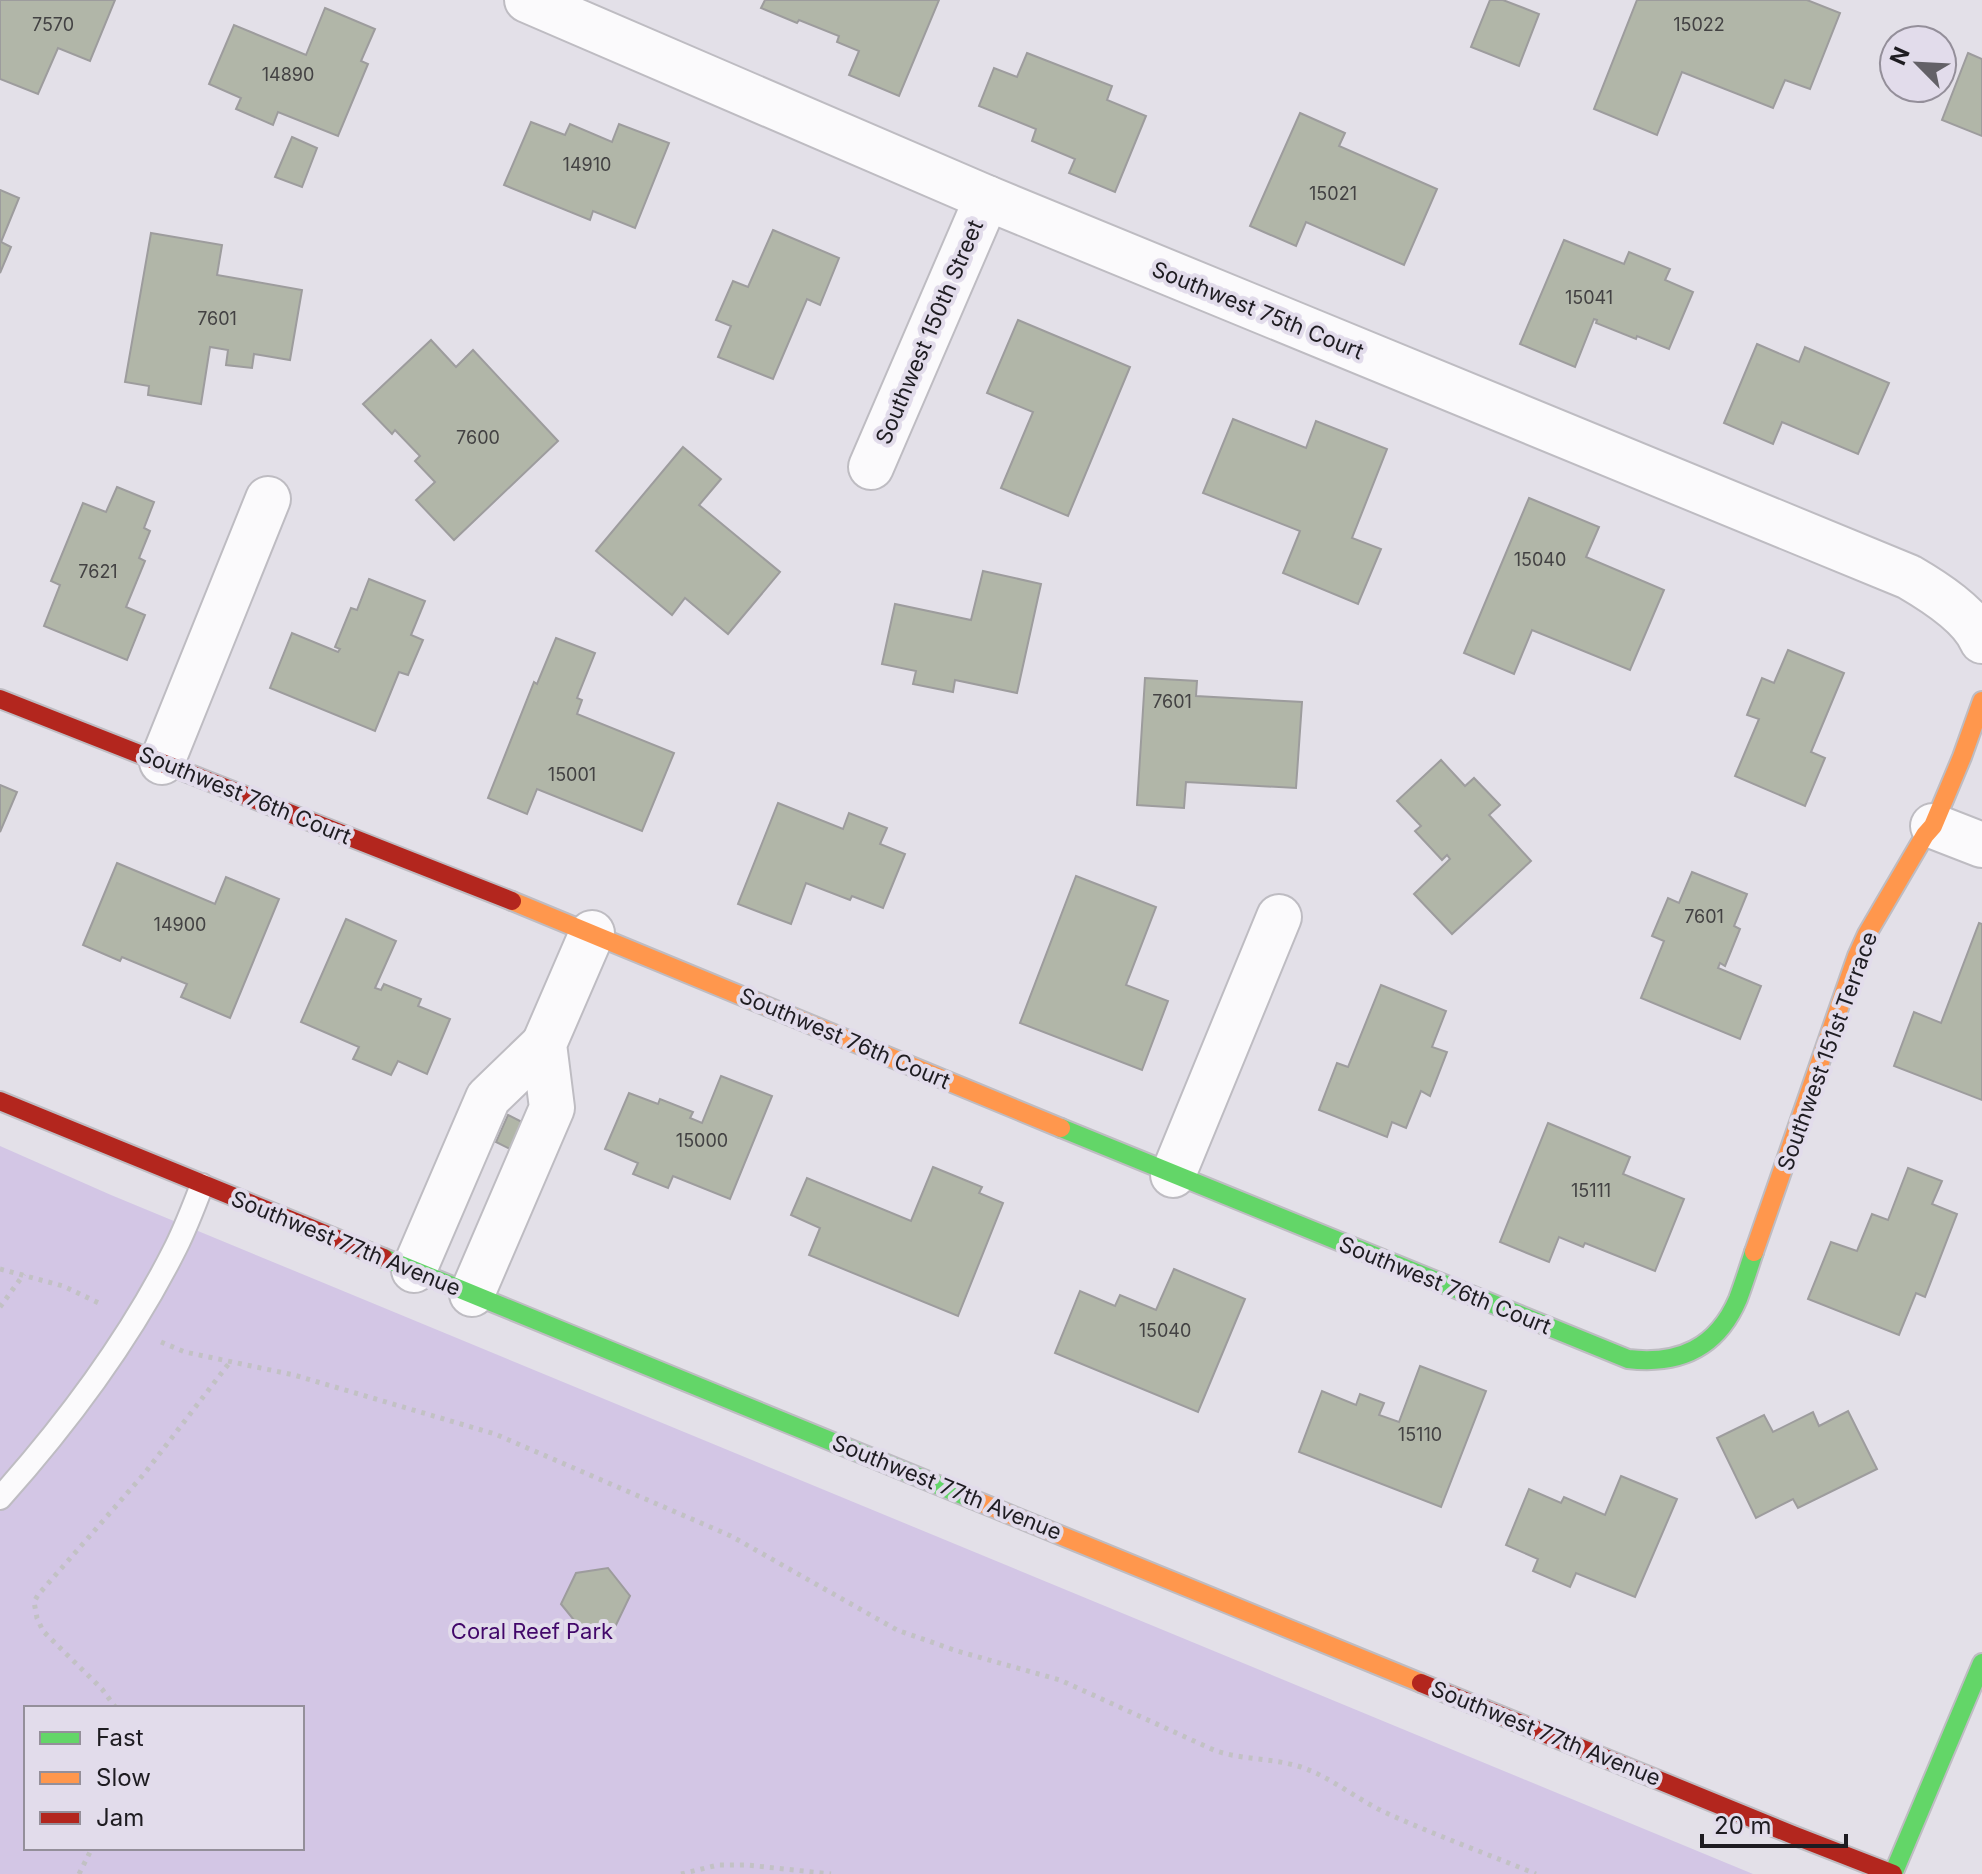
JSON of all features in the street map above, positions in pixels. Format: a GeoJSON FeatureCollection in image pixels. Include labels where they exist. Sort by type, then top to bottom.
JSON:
{"type":"FeatureCollection","features":[{"type":"Feature","properties":{"kind":"street","name":"Southwest 75th Court"},"geometry":{"type":"LineString","coordinates":[[527,0],[987,198],[1909,577],[1936,593],[1980,637]]}},
{"type":"Feature","properties":{"kind":"street","name":"Southwest 150th Street"},"geometry":{"type":"LineString","coordinates":[[871,467],[987,198]]}},
{"type":"Feature","properties":{"kind":"street"},"geometry":{"type":"LineString","coordinates":[[162,762],[268,499]]}},
{"type":"Feature","properties":{"kind":"street","name":"Southwest 76th Court"},"geometry":{"type":"LineString","coordinates":[[0,699],[592,933],[1173,1175],[1628,1359],[1662,1361],[1691,1353]]}},
{"type":"Feature","properties":{"kind":"street","name":"Southwest 151st Terrace"},"geometry":{"type":"LineString","coordinates":[[1691,1353],[1716,1333],[1737,1301],[1857,956],[1867,934],[1933,826],[1982,701]]}},
{"type":"Feature","properties":{"kind":"street"},"geometry":{"type":"LineString","coordinates":[[1933,826],[1982,845]]}},
{"type":"Feature","properties":{"kind":"street"},"geometry":{"type":"LineString","coordinates":[[1173,1175],[1279,917]]}},
{"type":"Feature","properties":{"kind":"street"},"geometry":{"type":"LineString","coordinates":[[414,1270],[488,1098],[544,1044],[592,933]]}},
{"type":"Feature","properties":{"kind":"street"},"geometry":{"type":"LineString","coordinates":[[472,1294],[552,1108],[544,1044]]}},
{"type":"Feature","properties":{"kind":"street","name":"Southwest 77th Avenue"},"geometry":{"type":"LineString","coordinates":[[0,1101],[1893,1874]]}},
{"type":"Feature","properties":{"kind":"street"},"geometry":{"type":"LineString","coordinates":[[1893,1874],[1982,1663]]}},
{"type":"Feature","properties":{"kind":"lane"},"geometry":{"type":"LineString","coordinates":[[0,1498],[78,1405],[133,1324],[178,1244],[202,1185]]}},
{"type":"Feature","properties":{"kind":"path"},"geometry":{"type":"LineString","coordinates":[[0,1269],[63,1286],[114,1311]]}},
{"type":"Feature","properties":{"kind":"path"},"geometry":{"type":"LineString","coordinates":[[0,1307],[24,1274]]}},
{"type":"Feature","properties":{"kind":"path"},"geometry":{"type":"LineString","coordinates":[[153,1338],[185,1352],[294,1375],[495,1434],[731,1536],[897,1630],[957,1651],[1060,1680],[1230,1756],[1300,1767],[1382,1811],[1536,1874]]}},
{"type":"Feature","properties":{"kind":"path"},"geometry":{"type":"LineString","coordinates":[[115,1706],[102,1689],[43,1631],[34,1602],[144,1474],[230,1362]]}},
{"type":"Feature","properties":{"kind":"path"},"geometry":{"type":"LineString","coordinates":[[79,1874],[91,1850]]}},
{"type":"Feature","properties":{"kind":"path"},"geometry":{"type":"LineString","coordinates":[[681,1874],[718,1865],[747,1865],[831,1874]]}},
{"type":"Feature","properties":{"kind":"green space","name":"Coral Reef Park"},"geometry":{"type":"Polygon","coordinates":[[[0,1146],[111,1195],[1753,1874],[0,1874],[0,1146]]]}},
{"type":"Feature","properties":{"kind":"building"},"geometry":{"type":"Polygon","coordinates":[[[0,0],[115,0],[90,61],[58,48],[38,94],[0,79],[0,0]]]}},
{"type":"Feature","properties":{"kind":"building"},"geometry":{"type":"Polygon","coordinates":[[[765,0],[939,0],[899,96],[849,75],[859,51],[837,42],[839,36],[761,8],[765,0]]]}},
{"type":"Feature","properties":{"kind":"building"},"geometry":{"type":"Polygon","coordinates":[[[1490,0],[1503,0],[1539,14],[1519,66],[1471,47],[1490,0]]]}},
{"type":"Feature","properties":{"kind":"building"},"geometry":{"type":"Polygon","coordinates":[[[1637,0],[1807,0],[1840,13],[1810,89],[1785,80],[1773,108],[1682,72],[1657,135],[1594,109],[1637,0]]]}},
{"type":"Feature","properties":{"kind":"building"},"geometry":{"type":"Polygon","coordinates":[[[325,8],[375,29],[361,61],[368,64],[338,136],[278,112],[273,125],[236,109],[241,98],[209,84],[234,25],[306,55],[325,8]]]}},
{"type":"Feature","properties":{"kind":"building"},"geometry":{"type":"Polygon","coordinates":[[[1027,53],[1112,86],[1107,100],[1146,116],[1115,192],[1069,173],[1075,159],[1032,141],[1036,129],[979,106],[994,68],[1017,77],[1027,53]]]}},
{"type":"Feature","properties":{"kind":"building"},"geometry":{"type":"Polygon","coordinates":[[[1968,53],[1982,59],[1982,136],[1942,120],[1948,104],[1958,104],[1958,79],[1968,53]]]}},
{"type":"Feature","properties":{"kind":"building"},"geometry":{"type":"Polygon","coordinates":[[[1300,113],[1345,133],[1339,146],[1437,189],[1404,265],[1306,222],[1296,246],[1250,226],[1300,113]]]}},
{"type":"Feature","properties":{"kind":"building"},"geometry":{"type":"Polygon","coordinates":[[[531,122],[565,135],[570,124],[612,142],[619,124],[669,143],[635,228],[593,211],[590,220],[504,185],[531,122]]]}},
{"type":"Feature","properties":{"kind":"building"},"geometry":{"type":"Polygon","coordinates":[[[292,137],[317,148],[302,187],[275,177],[292,137]]]}},
{"type":"Feature","properties":{"kind":"building"},"geometry":{"type":"Polygon","coordinates":[[[0,190],[19,198],[1,242],[11,247],[0,273],[0,190]]]}},
{"type":"Feature","properties":{"kind":"building"},"geometry":{"type":"Polygon","coordinates":[[[773,230],[839,258],[820,305],[807,299],[773,379],[718,357],[731,326],[716,320],[733,281],[748,287],[773,230]]]}},
{"type":"Feature","properties":{"kind":"building"},"geometry":{"type":"Polygon","coordinates":[[[151,233],[222,245],[217,275],[302,290],[290,360],[254,354],[252,368],[226,365],[228,350],[210,347],[201,404],[148,395],[149,386],[125,382],[151,233]]]}},
{"type":"Feature","properties":{"kind":"building"},"geometry":{"type":"Polygon","coordinates":[[[1564,240],[1624,264],[1629,252],[1670,269],[1665,280],[1693,292],[1669,349],[1596,323],[1594,319],[1575,367],[1520,344],[1564,240]]]}},
{"type":"Feature","properties":{"kind":"building"},"geometry":{"type":"Polygon","coordinates":[[[1018,320],[1130,367],[1068,516],[1001,488],[1033,412],[987,393],[1018,320]]]}},
{"type":"Feature","properties":{"kind":"building"},"geometry":{"type":"Polygon","coordinates":[[[431,340],[456,367],[473,350],[558,441],[454,540],[416,500],[435,482],[415,461],[420,456],[395,430],[392,434],[363,404],[431,340]]]}},
{"type":"Feature","properties":{"kind":"building"},"geometry":{"type":"Polygon","coordinates":[[[1757,344],[1799,362],[1805,347],[1889,383],[1858,454],[1782,422],[1773,444],[1724,423],[1757,344]]]}},
{"type":"Feature","properties":{"kind":"building"},"geometry":{"type":"Polygon","coordinates":[[[1233,419],[1306,448],[1316,421],[1387,449],[1352,538],[1381,549],[1358,604],[1283,573],[1300,531],[1203,493],[1233,419]]]}},
{"type":"Feature","properties":{"kind":"building"},"geometry":{"type":"Polygon","coordinates":[[[683,447],[721,479],[699,505],[780,572],[728,634],[685,598],[672,615],[596,551],[683,447]]]}},
{"type":"Feature","properties":{"kind":"building"},"geometry":{"type":"Polygon","coordinates":[[[117,487],[154,502],[144,528],[150,531],[139,558],[145,561],[126,607],[145,615],[127,660],[44,626],[60,585],[51,581],[83,503],[106,512],[117,487]]]}},
{"type":"Feature","properties":{"kind":"building"},"geometry":{"type":"Polygon","coordinates":[[[1529,498],[1599,527],[1586,557],[1664,590],[1630,670],[1532,630],[1514,674],[1464,653],[1529,498]]]}},
{"type":"Feature","properties":{"kind":"building"},"geometry":{"type":"Polygon","coordinates":[[[983,571],[1041,584],[1017,693],[955,680],[953,692],[913,684],[916,671],[882,664],[895,604],[971,620],[983,571]]]}},
{"type":"Feature","properties":{"kind":"building"},"geometry":{"type":"Polygon","coordinates":[[[369,579],[425,601],[411,635],[423,640],[408,675],[399,672],[375,731],[270,688],[292,633],[338,652],[340,649],[335,647],[351,608],[357,610],[369,579]]]}},
{"type":"Feature","properties":{"kind":"building"},"geometry":{"type":"Polygon","coordinates":[[[556,638],[595,653],[577,698],[582,700],[577,714],[674,753],[642,831],[537,789],[527,814],[488,798],[534,682],[537,684],[556,638]]]}},
{"type":"Feature","properties":{"kind":"building"},"geometry":{"type":"Polygon","coordinates":[[[1788,650],[1844,673],[1811,752],[1825,758],[1805,806],[1735,776],[1759,719],[1747,715],[1762,678],[1774,683],[1788,650]]]}},
{"type":"Feature","properties":{"kind":"building"},"geometry":{"type":"Polygon","coordinates":[[[1145,678],[1197,681],[1196,696],[1302,702],[1296,788],[1186,782],[1184,808],[1137,805],[1145,678]]]}},
{"type":"Feature","properties":{"kind":"building"},"geometry":{"type":"Polygon","coordinates":[[[1441,760],[1465,786],[1474,778],[1500,805],[1489,815],[1531,861],[1452,934],[1414,894],[1450,859],[1447,855],[1442,860],[1415,831],[1421,826],[1397,801],[1441,760]]]}},
{"type":"Feature","properties":{"kind":"building"},"geometry":{"type":"Polygon","coordinates":[[[0,785],[17,792],[0,832],[0,785]]]}},
{"type":"Feature","properties":{"kind":"building"},"geometry":{"type":"Polygon","coordinates":[[[778,803],[843,829],[849,813],[887,828],[880,844],[905,854],[883,908],[852,896],[850,900],[806,883],[791,924],[738,904],[778,803]]]}},
{"type":"Feature","properties":{"kind":"building"},"geometry":{"type":"Polygon","coordinates":[[[117,863],[215,904],[226,877],[279,899],[230,1018],[181,997],[187,984],[122,957],[120,961],[83,945],[117,863]]]}},
{"type":"Feature","properties":{"kind":"building"},"geometry":{"type":"Polygon","coordinates":[[[1692,872],[1747,894],[1734,926],[1740,929],[1725,966],[1720,963],[1718,968],[1761,986],[1740,1039],[1641,998],[1664,941],[1652,936],[1668,898],[1679,903],[1692,872]]]}},
{"type":"Feature","properties":{"kind":"building"},"geometry":{"type":"Polygon","coordinates":[[[1076,876],[1156,907],[1126,985],[1168,1001],[1142,1070],[1020,1023],[1076,876]]]}},
{"type":"Feature","properties":{"kind":"building"},"geometry":{"type":"Polygon","coordinates":[[[346,919],[396,941],[375,988],[381,990],[384,984],[421,999],[418,1006],[450,1019],[427,1074],[398,1061],[391,1075],[353,1059],[359,1047],[301,1022],[346,919]]]}},
{"type":"Feature","properties":{"kind":"building"},"geometry":{"type":"Polygon","coordinates":[[[1979,923],[1982,924],[1982,1100],[1894,1066],[1914,1012],[1941,1023],[1979,923]]]}},
{"type":"Feature","properties":{"kind":"building"},"geometry":{"type":"Polygon","coordinates":[[[1381,985],[1446,1011],[1432,1047],[1447,1052],[1430,1096],[1421,1091],[1406,1128],[1392,1122],[1387,1137],[1319,1110],[1337,1063],[1348,1067],[1381,985]]]}},
{"type":"Feature","properties":{"kind":"building"},"geometry":{"type":"Polygon","coordinates":[[[721,1076],[772,1096],[730,1199],[673,1176],[668,1188],[633,1174],[638,1163],[605,1149],[629,1093],[658,1104],[660,1099],[693,1112],[690,1118],[702,1123],[721,1076]]]}},
{"type":"Feature","properties":{"kind":"building"},"geometry":{"type":"Polygon","coordinates":[[[508,1115],[522,1122],[510,1149],[496,1142],[508,1115]]]}},
{"type":"Feature","properties":{"kind":"building"},"geometry":{"type":"Polygon","coordinates":[[[1548,1123],[1630,1157],[1623,1174],[1684,1199],[1655,1271],[1585,1243],[1583,1247],[1559,1237],[1549,1262],[1500,1242],[1548,1123]]]}},
{"type":"Feature","properties":{"kind":"building"},"geometry":{"type":"Polygon","coordinates":[[[933,1167],[982,1187],[979,1193],[1003,1203],[958,1316],[809,1255],[820,1228],[791,1215],[807,1178],[911,1221],[933,1167]]]}},
{"type":"Feature","properties":{"kind":"building"},"geometry":{"type":"Polygon","coordinates":[[[1908,1168],[1942,1181],[1932,1204],[1957,1214],[1925,1297],[1916,1293],[1899,1335],[1808,1299],[1831,1242],[1857,1251],[1872,1214],[1888,1220],[1908,1168]]]}},
{"type":"Feature","properties":{"kind":"building"},"geometry":{"type":"Polygon","coordinates":[[[1174,1269],[1245,1299],[1198,1412],[1055,1353],[1080,1291],[1115,1306],[1120,1295],[1156,1310],[1174,1269]]]}},
{"type":"Feature","properties":{"kind":"building"},"geometry":{"type":"Polygon","coordinates":[[[1420,1366],[1486,1391],[1441,1507],[1299,1452],[1322,1391],[1356,1405],[1360,1394],[1384,1403],[1379,1415],[1399,1422],[1420,1366]]]}},
{"type":"Feature","properties":{"kind":"building"},"geometry":{"type":"Polygon","coordinates":[[[1848,1411],[1877,1469],[1798,1508],[1793,1499],[1756,1518],[1717,1438],[1764,1415],[1773,1432],[1813,1412],[1819,1426],[1848,1411]]]}},
{"type":"Feature","properties":{"kind":"building"},"geometry":{"type":"Polygon","coordinates":[[[1621,1476],[1677,1499],[1635,1597],[1576,1573],[1570,1587],[1533,1571],[1538,1559],[1506,1545],[1529,1489],[1561,1503],[1564,1497],[1605,1515],[1621,1476]]]}},
{"type":"Feature","properties":{"kind":"building"},"geometry":{"type":"Polygon","coordinates":[[[608,1568],[630,1596],[615,1627],[582,1630],[561,1604],[576,1573],[608,1568]]]}},
{"type":"Feature","properties":{"kind":"traffic: fast"},"geometry":{"type":"LineString","coordinates":[[1061,1128],[1628,1359],[1680,1356],[1707,1341],[1719,1330],[1738,1299],[1754,1252]]}},
{"type":"Feature","properties":{"kind":"traffic: fast"},"geometry":{"type":"LineString","coordinates":[[384,1258],[972,1499]]}},
{"type":"Feature","properties":{"kind":"traffic: fast"},"geometry":{"type":"LineString","coordinates":[[1893,1874],[1982,1663]]}},
{"type":"Feature","properties":{"kind":"traffic: slow"},"geometry":{"type":"LineString","coordinates":[[1754,1252],[1857,956],[1867,934],[1933,826],[1982,701]]}},
{"type":"Feature","properties":{"kind":"traffic: slow"},"geometry":{"type":"LineString","coordinates":[[512,901],[1061,1128]]}},
{"type":"Feature","properties":{"kind":"traffic: slow"},"geometry":{"type":"LineString","coordinates":[[972,1499],[1421,1683]]}},
{"type":"Feature","properties":{"kind":"traffic: jam"},"geometry":{"type":"LineString","coordinates":[[0,699],[512,901]]}},
{"type":"Feature","properties":{"kind":"traffic: jam"},"geometry":{"type":"LineString","coordinates":[[0,1101],[384,1258]]}},
{"type":"Feature","properties":{"kind":"traffic: jam"},"geometry":{"type":"LineString","coordinates":[[1421,1683],[1893,1874]]}}]}
